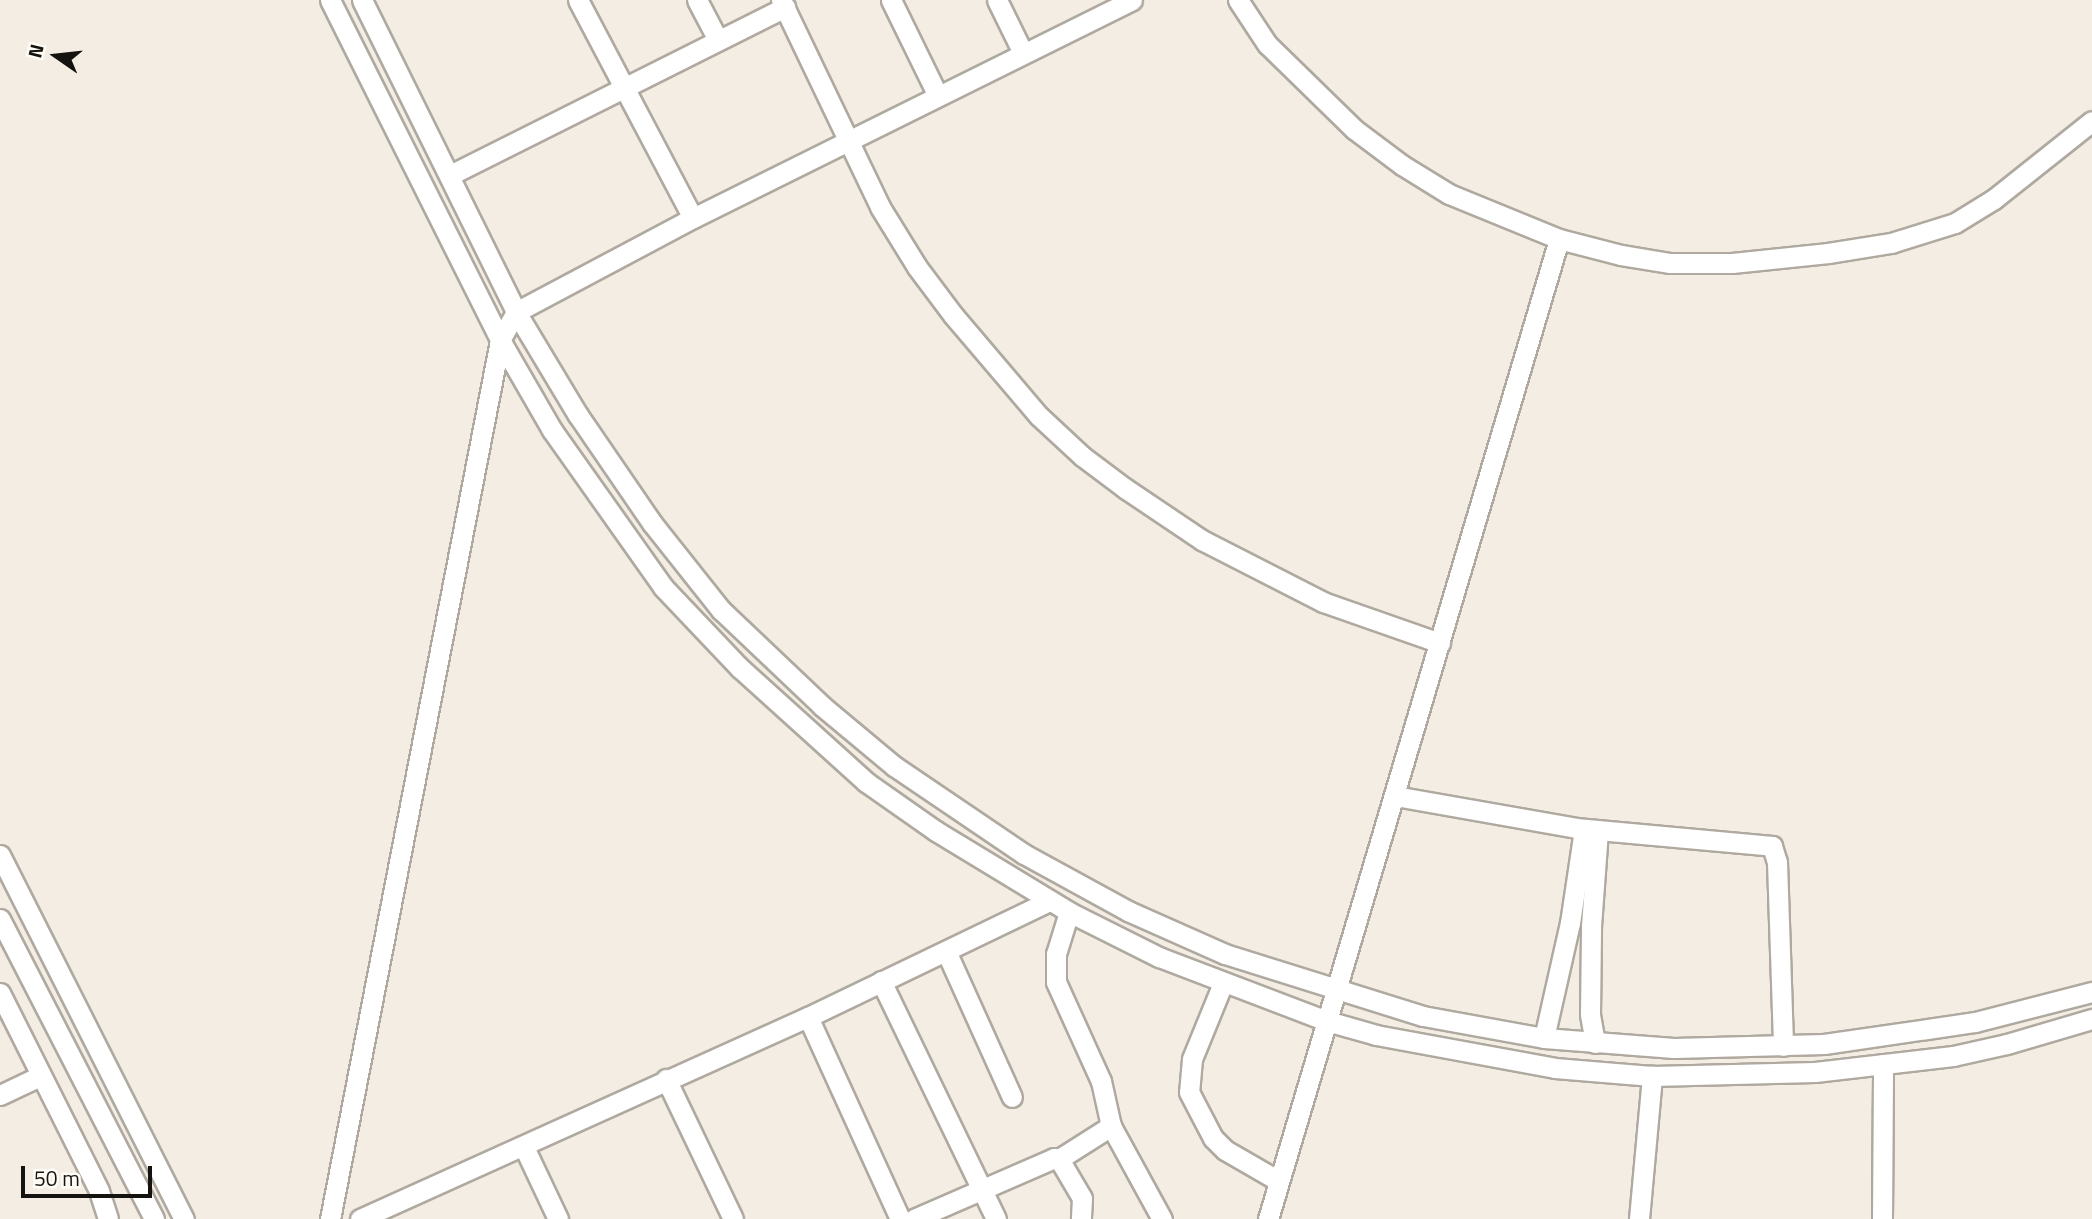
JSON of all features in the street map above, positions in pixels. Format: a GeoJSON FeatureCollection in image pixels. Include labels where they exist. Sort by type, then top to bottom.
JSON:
{"type":"FeatureCollection","features":[{"type":"Feature","properties":{"kind":"street"},"geometry":{"type":"LineString","coordinates":[[330,0],[500,340],[552,430],[663,587],[740,668],[866,782],[936,831],[1049,901],[1109,935],[1223,983],[1327,1021],[1376,1035],[1507,1062],[1652,1076],[1815,1072],[1953,1056],[2007,1044],[2092,1019]]}},
{"type":"Feature","properties":{"kind":"street"},"geometry":{"type":"LineString","coordinates":[[362,0],[516,312],[613,468],[721,610],[822,705],[894,766],[1024,854],[1128,911],[1226,954],[1423,1016],[1544,1038],[1674,1048],[1783,1046],[1933,1030],[2092,992]]}},
{"type":"Feature","properties":{"kind":"street"},"geometry":{"type":"LineString","coordinates":[[578,0],[622,89],[693,218]]}},
{"type":"Feature","properties":{"kind":"street"},"geometry":{"type":"LineString","coordinates":[[697,0],[718,40]]}},
{"type":"Feature","properties":{"kind":"street"},"geometry":{"type":"LineString","coordinates":[[891,0],[937,96]]}},
{"type":"Feature","properties":{"kind":"street"},"geometry":{"type":"LineString","coordinates":[[997,0],[1023,53]]}},
{"type":"Feature","properties":{"kind":"street"},"geometry":{"type":"LineString","coordinates":[[330,1219],[500,340],[516,312],[693,218],[847,144],[1110,5],[1132,0]]}},
{"type":"Feature","properties":{"kind":"street"},"geometry":{"type":"LineString","coordinates":[[1237,0],[1267,44],[1354,129],[1402,165],[1450,194],[1559,239],[1621,255],[1695,263],[1732,263],[1891,243],[1955,223],[1994,199],[2092,121]]}},
{"type":"Feature","properties":{"kind":"street"},"geometry":{"type":"LineString","coordinates":[[450,175],[718,40],[783,4],[847,144],[880,207],[946,306],[1039,416],[1082,456],[1202,540],[1261,573],[1324,602],[1440,643]]}},
{"type":"Feature","properties":{"kind":"street"},"geometry":{"type":"LineString","coordinates":[[1268,1219],[1559,239]]}},
{"type":"Feature","properties":{"kind":"street"},"geometry":{"type":"LineString","coordinates":[[481,300],[516,312]]}},
{"type":"Feature","properties":{"kind":"street"},"geometry":{"type":"LineString","coordinates":[[1395,796],[1591,829],[1772,846],[1777,862],[1783,1046]]}},
{"type":"Feature","properties":{"kind":"street"},"geometry":{"type":"LineString","coordinates":[[1544,1038],[1591,829]]}},
{"type":"Feature","properties":{"kind":"street"},"geometry":{"type":"LineString","coordinates":[[1591,829],[1590,1023],[1595,1042]]}},
{"type":"Feature","properties":{"kind":"street"},"geometry":{"type":"LineString","coordinates":[[0,855],[184,1219]]}},
{"type":"Feature","properties":{"kind":"street"},"geometry":{"type":"LineString","coordinates":[[360,1219],[385,1214],[666,1079],[808,1017],[1049,901]]}},
{"type":"Feature","properties":{"kind":"street"},"geometry":{"type":"LineString","coordinates":[[1069,912],[1056,954],[1056,982],[1101,1081],[1111,1126],[1162,1219]]}},
{"type":"Feature","properties":{"kind":"street"},"geometry":{"type":"LineString","coordinates":[[0,919],[154,1219]]}},
{"type":"Feature","properties":{"kind":"street"},"geometry":{"type":"LineString","coordinates":[[1570,923],[1591,926]]}},
{"type":"Feature","properties":{"kind":"street"},"geometry":{"type":"LineString","coordinates":[[946,951],[1012,1097]]}},
{"type":"Feature","properties":{"kind":"street"},"geometry":{"type":"LineString","coordinates":[[881,981],[996,1219]]}},
{"type":"Feature","properties":{"kind":"street"},"geometry":{"type":"LineString","coordinates":[[1223,983],[1192,1059],[1189,1092],[1213,1138],[1225,1150],[1279,1181]]}},
{"type":"Feature","properties":{"kind":"street"},"geometry":{"type":"LineString","coordinates":[[0,993],[99,1192],[108,1219]]}},
{"type":"Feature","properties":{"kind":"street"},"geometry":{"type":"LineString","coordinates":[[808,1017],[900,1219]]}},
{"type":"Feature","properties":{"kind":"street"},"geometry":{"type":"LineString","coordinates":[[1882,1064],[1882,1219]]}},
{"type":"Feature","properties":{"kind":"street"},"geometry":{"type":"LineString","coordinates":[[0,1095],[40,1076]]}},
{"type":"Feature","properties":{"kind":"street"},"geometry":{"type":"LineString","coordinates":[[1639,1219],[1652,1076]]}},
{"type":"Feature","properties":{"kind":"street"},"geometry":{"type":"LineString","coordinates":[[666,1079],[733,1219]]}},
{"type":"Feature","properties":{"kind":"street"},"geometry":{"type":"LineString","coordinates":[[914,1219],[1048,1159],[1059,1159],[1111,1126]]}},
{"type":"Feature","properties":{"kind":"street"},"geometry":{"type":"LineString","coordinates":[[524,1147],[558,1219]]}},
{"type":"Feature","properties":{"kind":"street"},"geometry":{"type":"LineString","coordinates":[[1059,1159],[1082,1198],[1081,1219]]}}]}
